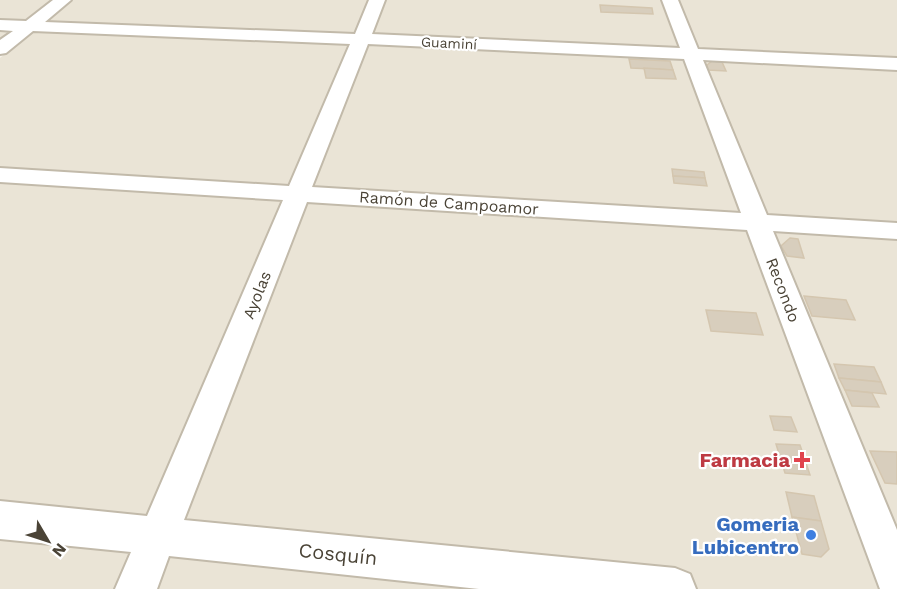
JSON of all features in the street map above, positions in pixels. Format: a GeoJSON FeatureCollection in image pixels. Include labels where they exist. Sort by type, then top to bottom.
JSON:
{"type":"FeatureCollection","features":[{"type":"Feature","properties":{"kind":"street"},"geometry":{"type":"LineString","coordinates":[[0,49],[63,0]]}},
{"type":"Feature","properties":{"kind":"street","name":"Ayolas"},"geometry":{"type":"LineString","coordinates":[[136,589],[377,0]]}},
{"type":"Feature","properties":{"kind":"street","name":"Recondo"},"geometry":{"type":"LineString","coordinates":[[670,0],[897,580]]}},
{"type":"Feature","properties":{"kind":"street","name":"Guaminí"},"geometry":{"type":"LineString","coordinates":[[0,26],[362,39],[897,64]]}},
{"type":"Feature","properties":{"kind":"street","name":"Ramón de Campoamor"},"geometry":{"type":"LineString","coordinates":[[0,175],[897,231]]}},
{"type":"Feature","properties":{"kind":"street","name":"Cosquín"},"geometry":{"type":"LineString","coordinates":[[0,520],[675,589]]}},
{"type":"Feature","properties":{"kind":"shaded area"},"geometry":{"type":"Polygon","coordinates":[[[0,0],[51,0],[0,39],[0,0]]]}},
{"type":"Feature","properties":{"kind":"shaded area"},"geometry":{"type":"Polygon","coordinates":[[[73,0],[897,0],[897,589],[0,589],[0,58],[73,0]]]}},
{"type":"Feature","properties":{"kind":"building"},"geometry":{"type":"Polygon","coordinates":[[[600,5],[652,8],[653,14],[601,12],[600,5]]]}},
{"type":"Feature","properties":{"kind":"building"},"geometry":{"type":"Polygon","coordinates":[[[629,59],[670,61],[673,70],[631,68],[629,59]]]}},
{"type":"Feature","properties":{"kind":"building"},"geometry":{"type":"Polygon","coordinates":[[[712,61],[722,62],[726,71],[708,70],[707,65],[712,61]]]}},
{"type":"Feature","properties":{"kind":"building"},"geometry":{"type":"Polygon","coordinates":[[[644,68],[673,70],[676,79],[646,78],[644,68]]]}},
{"type":"Feature","properties":{"kind":"building"},"geometry":{"type":"Polygon","coordinates":[[[672,169],[704,172],[705,178],[673,176],[672,169]]]}},
{"type":"Feature","properties":{"kind":"building"},"geometry":{"type":"Polygon","coordinates":[[[673,176],[705,178],[707,186],[674,183],[673,176]]]}},
{"type":"Feature","properties":{"kind":"building"},"geometry":{"type":"Polygon","coordinates":[[[790,238],[798,239],[804,258],[787,256],[781,246],[790,238]]]}},
{"type":"Feature","properties":{"kind":"building"},"geometry":{"type":"Polygon","coordinates":[[[804,296],[846,300],[855,320],[812,316],[804,296]]]}},
{"type":"Feature","properties":{"kind":"building"},"geometry":{"type":"Polygon","coordinates":[[[706,310],[756,313],[763,335],[711,331],[706,310]]]}},
{"type":"Feature","properties":{"kind":"building"},"geometry":{"type":"Polygon","coordinates":[[[834,364],[874,367],[881,382],[839,378],[834,364]]]}},
{"type":"Feature","properties":{"kind":"building"},"geometry":{"type":"Polygon","coordinates":[[[839,378],[881,382],[886,394],[845,390],[839,378]]]}},
{"type":"Feature","properties":{"kind":"building"},"geometry":{"type":"Polygon","coordinates":[[[845,390],[872,393],[879,407],[852,406],[845,390]]]}},
{"type":"Feature","properties":{"kind":"building"},"geometry":{"type":"Polygon","coordinates":[[[770,416],[791,417],[797,432],[774,430],[770,416]]]}},
{"type":"Feature","properties":{"kind":"building"},"geometry":{"type":"Polygon","coordinates":[[[776,444],[800,445],[810,475],[785,473],[776,444]]]}},
{"type":"Feature","properties":{"kind":"building"},"geometry":{"type":"Polygon","coordinates":[[[870,451],[897,452],[897,484],[885,483],[870,451]]]}},
{"type":"Feature","properties":{"kind":"building"},"geometry":{"type":"Polygon","coordinates":[[[786,492],[814,496],[821,521],[792,517],[786,492]]]}},
{"type":"Feature","properties":{"kind":"building","name":"Gomeria Lubicentro"},"geometry":{"type":"Polygon","coordinates":[[[792,517],[821,521],[829,549],[821,557],[802,554],[792,517]]]}},
{"type":"Feature","properties":{"kind":"place","name":"Farmacia"},"geometry":{"type":"Point","coordinates":[802,460]}},
{"type":"Feature","properties":{"kind":"place","name":"Gomeria Lubicentro"},"geometry":{"type":"Point","coordinates":[811,535]}}]}
